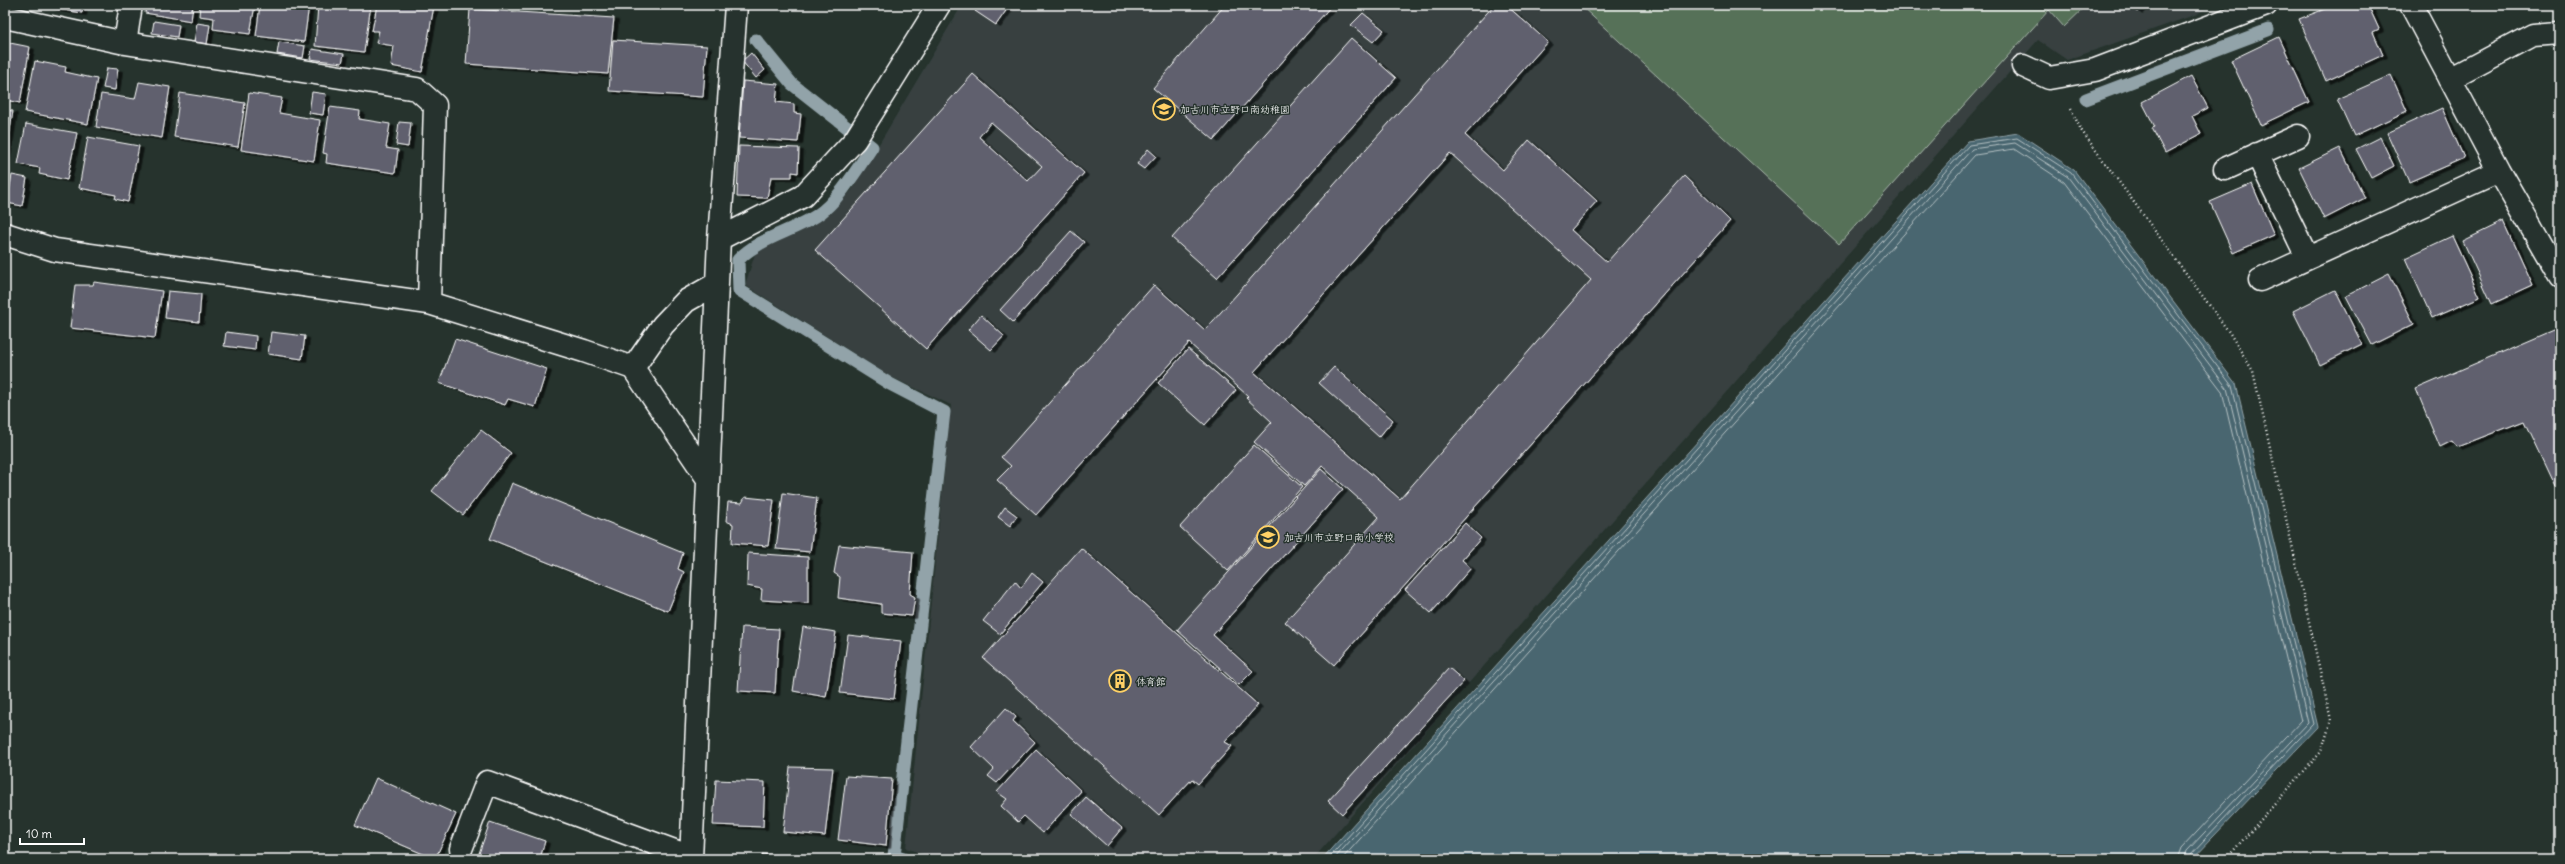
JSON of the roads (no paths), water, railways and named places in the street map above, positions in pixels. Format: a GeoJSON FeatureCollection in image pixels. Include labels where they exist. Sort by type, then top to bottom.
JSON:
{"type":"FeatureCollection","features":[{"type":"Feature","properties":{"kind":"street"},"geometry":{"type":"LineString","coordinates":[[125,43],[131,5]]}},
{"type":"Feature","properties":{"kind":"street"},"geometry":{"type":"LineString","coordinates":[[461,849],[487,782],[691,858],[706,476],[718,238],[736,5]]}},
{"type":"Feature","properties":{"kind":"street"},"geometry":{"type":"LineString","coordinates":[[718,238],[803,196],[855,140],[939,5]]}},
{"type":"Feature","properties":{"kind":"street"},"geometry":{"type":"LineString","coordinates":[[2023,66],[2049,78],[2068,76],[2095,70],[2266,5]]}},
{"type":"Feature","properties":{"kind":"street"},"geometry":{"type":"LineString","coordinates":[[2411,5],[2499,171],[2560,277]]}},
{"type":"Feature","properties":{"kind":"street"},"geometry":{"type":"LineString","coordinates":[[5,18],[125,43],[417,89],[435,105],[429,303]]}},
{"type":"Feature","properties":{"kind":"street"},"geometry":{"type":"LineString","coordinates":[[2450,79],[2533,35],[2560,32]]}},
{"type":"Feature","properties":{"kind":"street"},"geometry":{"type":"LineString","coordinates":[[2225,169],[2298,136]]}},
{"type":"Feature","properties":{"kind":"street"},"geometry":{"type":"LineString","coordinates":[[2257,154],[2307,257]]}},
{"type":"Feature","properties":{"kind":"street"},"geometry":{"type":"LineString","coordinates":[[2260,280],[2307,257],[2499,171]]}},
{"type":"Feature","properties":{"kind":"street"},"geometry":{"type":"LineString","coordinates":[[5,234],[55,250],[429,303],[584,351],[633,368],[706,476]]}},
{"type":"Feature","properties":{"kind":"street"},"geometry":{"type":"LineString","coordinates":[[633,368],[663,325],[686,301],[716,284]]}},
{"type":"Feature","properties":{"kind":"water"},"geometry":{"type":"Polygon","coordinates":[[[2018,133],[2074,170],[2236,384],[2318,727],[2192,859],[1322,859],[1968,141],[2018,133]]]}},
{"type":"Feature","properties":{"kind":"waterway"},"geometry":{"type":"LineString","coordinates":[[2086,99],[2268,30]]}},
{"type":"Feature","properties":{"kind":"waterway"},"geometry":{"type":"LineString","coordinates":[[756,40],[792,84],[872,147],[854,175],[832,203],[824,210],[806,222],[756,246],[746,252],[738,260],[739,290],[890,384],[944,412],[894,856],[903,859]]}},
{"type":"Feature","properties":{"kind":"place","name":"加古川市立野口南幼稚園"},"geometry":{"type":"Point","coordinates":[1164,109]}},
{"type":"Feature","properties":{"kind":"place","name":"加古川市立野口南小学校"},"geometry":{"type":"Point","coordinates":[1268,537]}},
{"type":"Feature","properties":{"kind":"place","name":"体育館"},"geometry":{"type":"Point","coordinates":[1120,681]}}]}
